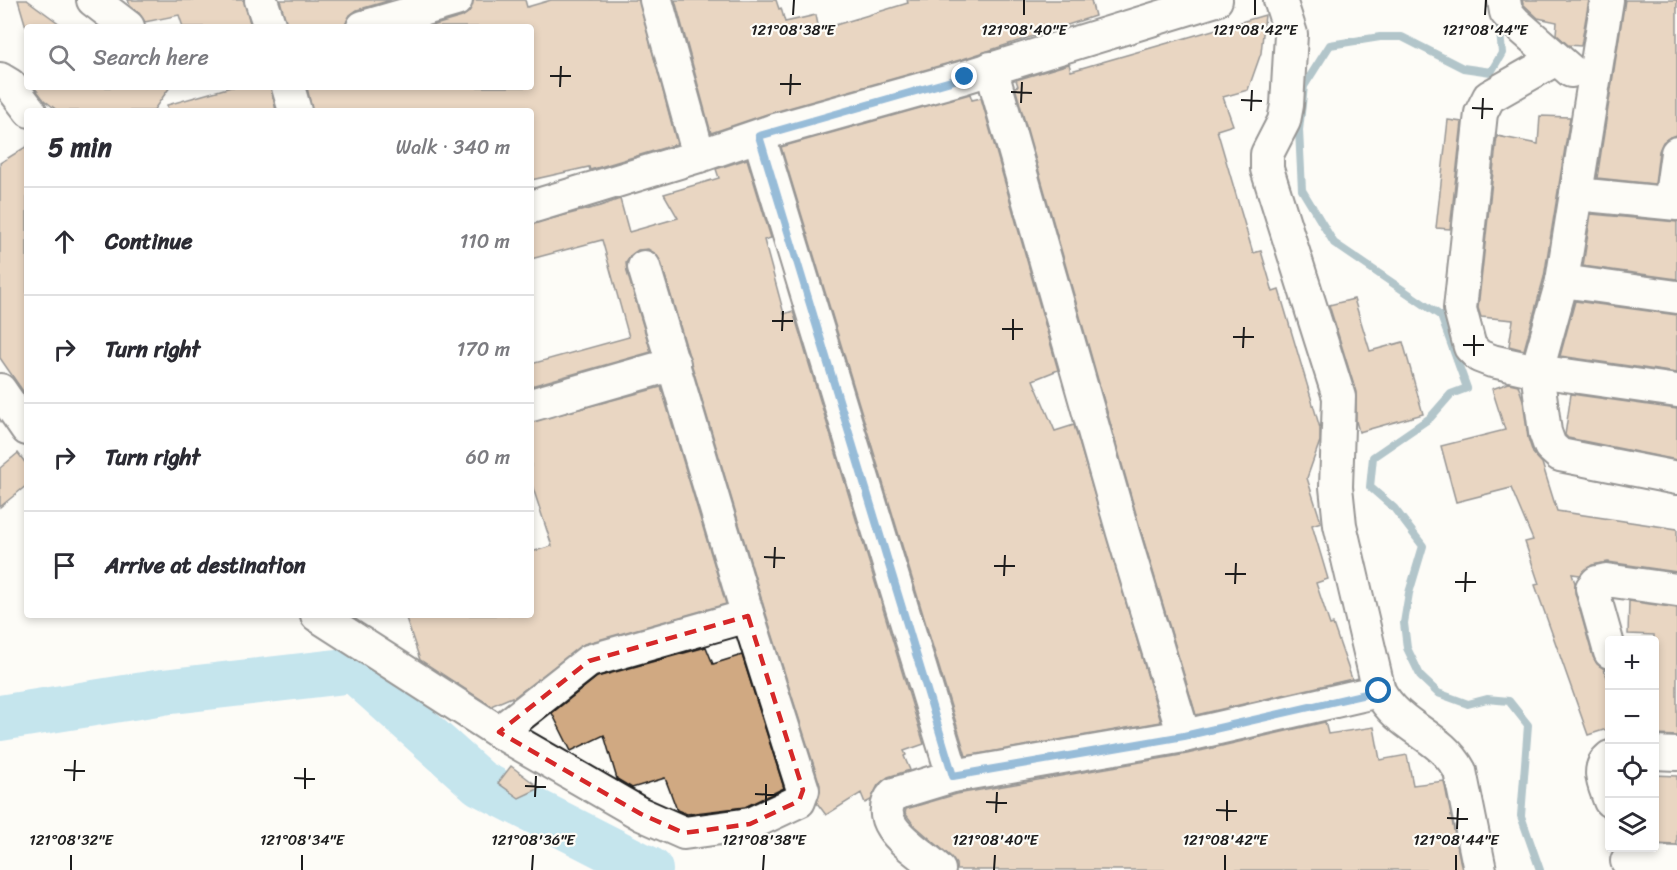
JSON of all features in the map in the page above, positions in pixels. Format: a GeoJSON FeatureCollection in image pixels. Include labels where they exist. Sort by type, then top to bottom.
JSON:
{"type":"FeatureCollection","features":[{"type":"Feature","properties":{"kind":"street"},"geometry":{"type":"LineString","coordinates":[[93,0],[124,24]]}},
{"type":"Feature","properties":{"kind":"street"},"geometry":{"type":"LineString","coordinates":[[261,0],[269,24]]}},
{"type":"Feature","properties":{"kind":"street"},"geometry":{"type":"LineString","coordinates":[[372,24],[456,0]]}},
{"type":"Feature","properties":{"kind":"street"},"geometry":{"type":"LineString","coordinates":[[656,0],[699,156]]}},
{"type":"Feature","properties":{"kind":"street"},"geometry":{"type":"LineString","coordinates":[[534,206],[759,136],[1216,0]]}},
{"type":"Feature","properties":{"kind":"street"},"geometry":{"type":"LineString","coordinates":[[1280,0],[1291,34],[1287,105],[1284,121],[1267,154],[1267,169],[1339,397],[1336,487],[1339,519],[1379,691],[1387,705],[1403,720],[1439,745],[1454,760],[1460,771],[1480,870]]}},
{"type":"Feature","properties":{"kind":"street"},"geometry":{"type":"LineString","coordinates":[[1504,0],[1506,12],[1511,17],[1556,59],[1593,88]]}},
{"type":"Feature","properties":{"kind":"street"},"geometry":{"type":"LineString","coordinates":[[1607,0],[1562,281],[1537,371],[1545,432],[1550,446],[1560,455],[1677,477]]}},
{"type":"Feature","properties":{"kind":"street"},"geometry":{"type":"LineString","coordinates":[[1556,59],[1497,91],[1489,97],[1481,113],[1460,309],[1470,347],[1479,356],[1492,362],[1537,371],[1677,391]]}},
{"type":"Feature","properties":{"kind":"street"},"geometry":{"type":"LineString","coordinates":[[991,68],[1120,522],[1184,736]]}},
{"type":"Feature","properties":{"kind":"street"},"geometry":{"type":"LineString","coordinates":[[0,79],[10,85],[28,108]]}},
{"type":"Feature","properties":{"kind":"street"},"geometry":{"type":"LineString","coordinates":[[289,90],[294,108]]}},
{"type":"Feature","properties":{"kind":"street"},"geometry":{"type":"LineString","coordinates":[[759,136],[953,776]]}},
{"type":"Feature","properties":{"kind":"street"},"geometry":{"type":"LineString","coordinates":[[1576,194],[1673,203],[1677,153]]}},
{"type":"Feature","properties":{"kind":"street"},"geometry":{"type":"LineString","coordinates":[[322,618],[499,732],[641,814],[684,833],[750,824],[798,801],[804,790],[748,616],[644,267]]}},
{"type":"Feature","properties":{"kind":"street"},"geometry":{"type":"LineString","coordinates":[[1562,281],[1677,297]]}},
{"type":"Feature","properties":{"kind":"street"},"geometry":{"type":"LineString","coordinates":[[534,404],[674,364]]}},
{"type":"Feature","properties":{"kind":"street"},"geometry":{"type":"LineString","coordinates":[[0,390],[24,425]]}},
{"type":"Feature","properties":{"kind":"street"},"geometry":{"type":"LineString","coordinates":[[1606,636],[1592,588],[1597,582],[1606,580],[1677,590]]}},
{"type":"Feature","properties":{"kind":"street"},"geometry":{"type":"LineString","coordinates":[[499,732],[589,661],[748,616]]}},
{"type":"Feature","properties":{"kind":"street"},"geometry":{"type":"LineString","coordinates":[[939,870],[897,835],[887,817],[887,807],[894,794],[953,776],[1184,736],[1379,691]]}},
{"type":"Feature","properties":{"kind":"street"},"geometry":{"type":"LineString","coordinates":[[1659,753],[1677,754]]}},
{"type":"Feature","properties":{"kind":"street"},"geometry":{"type":"LineString","coordinates":[[1605,761],[1601,771],[1605,784]]}},
{"type":"Feature","properties":{"kind":"street"},"geometry":{"type":"LineString","coordinates":[[1627,860],[1677,863]]}},
{"type":"Feature","properties":{"kind":"highlighted area"},"geometry":{"type":"Polygon","coordinates":[[[748,616],[803,790],[799,801],[750,824],[684,833],[641,814],[499,732],[589,661],[748,616]]]}},
{"type":"Feature","properties":{"kind":"building"},"geometry":{"type":"Polygon","coordinates":[[[18,0],[27,0],[60,24],[25,24],[18,0]]]}},
{"type":"Feature","properties":{"kind":"building"},"geometry":{"type":"Polygon","coordinates":[[[128,0],[244,0],[250,24],[182,24],[179,15],[145,22],[130,6],[128,0]]]}},
{"type":"Feature","properties":{"kind":"building"},"geometry":{"type":"Polygon","coordinates":[[[280,0],[391,0],[357,10],[350,15],[346,24],[286,24],[280,0]]]}},
{"type":"Feature","properties":{"kind":"building"},"geometry":{"type":"Polygon","coordinates":[[[473,0],[525,0],[527,7],[551,0],[639,0],[677,144],[590,170],[589,167],[534,179],[534,108],[311,108],[308,90],[534,90],[534,24],[438,24],[462,17],[469,12],[473,0]]]}},
{"type":"Feature","properties":{"kind":"building"},"geometry":{"type":"Polygon","coordinates":[[[675,0],[776,0],[785,22],[816,15],[819,30],[908,3],[907,0],[1091,0],[1095,16],[960,60],[767,114],[711,133],[675,0]]]}},
{"type":"Feature","properties":{"kind":"building"},"geometry":{"type":"Polygon","coordinates":[[[1522,0],[1589,0],[1581,46],[1568,45],[1556,34],[1557,22],[1538,18],[1523,4],[1522,0]]]}},
{"type":"Feature","properties":{"kind":"building"},"geometry":{"type":"Polygon","coordinates":[[[1625,0],[1677,0],[1677,135],[1663,142],[1659,151],[1655,184],[1597,178],[1625,0]]]}},
{"type":"Feature","properties":{"kind":"building"},"geometry":{"type":"Polygon","coordinates":[[[1265,15],[1261,53],[1248,90],[1223,97],[1233,125],[1217,130],[1253,253],[1261,251],[1273,292],[1279,290],[1320,428],[1320,441],[1307,478],[1321,522],[1312,525],[1328,579],[1316,583],[1352,679],[1196,715],[1140,528],[1015,87],[1018,86],[1016,80],[1069,64],[1071,71],[1265,15]]]}},
{"type":"Feature","properties":{"kind":"building"},"geometry":{"type":"Polygon","coordinates":[[[36,90],[168,90],[155,108],[54,108],[36,90]]]}},
{"type":"Feature","properties":{"kind":"building"},"geometry":{"type":"Polygon","coordinates":[[[220,90],[272,90],[275,108],[168,108],[167,105],[220,90]]]}},
{"type":"Feature","properties":{"kind":"building"},"geometry":{"type":"Polygon","coordinates":[[[970,94],[972,100],[981,98],[1058,370],[1033,380],[1055,431],[1074,425],[1161,722],[966,756],[781,147],[970,94]]]}},
{"type":"Feature","properties":{"kind":"building"},"geometry":{"type":"Polygon","coordinates":[[[1540,116],[1570,117],[1544,277],[1524,350],[1509,346],[1513,320],[1481,317],[1478,308],[1497,136],[1538,144],[1540,116]]]}},
{"type":"Feature","properties":{"kind":"building"},"geometry":{"type":"Polygon","coordinates":[[[1448,120],[1462,122],[1450,229],[1436,228],[1448,120]]]}},
{"type":"Feature","properties":{"kind":"building"},"geometry":{"type":"Polygon","coordinates":[[[24,148],[24,393],[0,358],[0,163],[24,148]]]}},
{"type":"Feature","properties":{"kind":"building"},"geometry":{"type":"Polygon","coordinates":[[[747,159],[771,238],[764,240],[784,314],[793,311],[924,744],[904,751],[910,770],[888,777],[878,785],[871,800],[865,803],[861,793],[826,815],[817,803],[820,785],[765,611],[661,262],[656,254],[648,249],[638,250],[626,263],[651,352],[534,385],[534,363],[629,337],[602,240],[534,258],[534,223],[620,199],[629,232],[678,218],[664,194],[719,178],[716,169],[747,159]]]}},
{"type":"Feature","properties":{"kind":"building"},"geometry":{"type":"Polygon","coordinates":[[[1591,214],[1677,222],[1677,279],[1583,266],[1591,214]]]}},
{"type":"Feature","properties":{"kind":"building"},"geometry":{"type":"Polygon","coordinates":[[[1354,299],[1370,351],[1403,342],[1423,414],[1359,432],[1356,421],[1356,392],[1329,305],[1354,299]]]}},
{"type":"Feature","properties":{"kind":"building"},"geometry":{"type":"Polygon","coordinates":[[[1575,301],[1677,315],[1677,373],[1560,356],[1575,301]]]}},
{"type":"Feature","properties":{"kind":"building"},"geometry":{"type":"Polygon","coordinates":[[[1509,383],[1518,385],[1523,400],[1528,438],[1533,453],[1542,463],[1557,511],[1677,529],[1677,572],[1608,562],[1592,565],[1580,575],[1572,574],[1593,657],[1605,672],[1605,730],[1588,735],[1535,585],[1539,584],[1525,542],[1533,540],[1511,488],[1456,502],[1441,446],[1505,430],[1492,389],[1509,383]]]}},
{"type":"Feature","properties":{"kind":"building"},"geometry":{"type":"Polygon","coordinates":[[[661,387],[726,604],[584,644],[512,699],[512,697],[491,706],[420,660],[406,618],[534,618],[534,551],[552,546],[534,491],[534,421],[661,387]]]}},
{"type":"Feature","properties":{"kind":"building"},"geometry":{"type":"Polygon","coordinates":[[[1571,394],[1677,409],[1677,460],[1568,438],[1565,435],[1571,394]]]}},
{"type":"Feature","properties":{"kind":"building"},"geometry":{"type":"Polygon","coordinates":[[[18,453],[24,461],[24,487],[0,507],[0,468],[18,453]]]}},
{"type":"Feature","properties":{"kind":"building"},"geometry":{"type":"Polygon","coordinates":[[[1629,601],[1677,608],[1677,736],[1659,735],[1659,636],[1628,634],[1629,601]]]}},
{"type":"Feature","properties":{"kind":"building"},"geometry":{"type":"Polygon","coordinates":[[[706,647],[713,664],[742,655],[784,788],[745,807],[687,814],[677,810],[665,778],[632,788],[617,779],[604,735],[571,751],[552,713],[597,677],[706,647]]]}},
{"type":"Feature","properties":{"kind":"building"},"geometry":{"type":"Polygon","coordinates":[[[1325,722],[1328,734],[1374,727],[1380,760],[1407,755],[1413,785],[1444,781],[1462,870],[956,870],[956,864],[951,857],[913,824],[905,813],[906,809],[957,794],[1187,754],[1325,722]]]}},
{"type":"Feature","properties":{"kind":"building"},"geometry":{"type":"Polygon","coordinates":[[[511,766],[540,788],[519,798],[498,783],[511,766]]]}},
{"type":"Feature","properties":{"kind":"building"},"geometry":{"type":"Polygon","coordinates":[[[1659,775],[1677,776],[1677,845],[1659,844],[1659,775]]]}},
{"type":"Feature","properties":{"kind":"waterway"},"geometry":{"type":"LineString","coordinates":[[1499,21],[1502,53],[1491,72],[1463,68],[1402,37],[1380,37],[1330,45],[1304,86],[1299,130],[1302,190],[1334,243],[1441,316],[1467,388],[1451,394],[1430,418],[1373,457],[1370,487],[1394,508],[1423,546],[1409,593],[1404,623],[1407,648],[1421,677],[1438,693],[1468,704],[1487,699],[1509,701],[1528,725],[1521,816],[1540,870]]}},
{"type":"Feature","properties":{"kind":"waterway"},"geometry":{"type":"LineString","coordinates":[[0,718],[163,692],[354,670],[480,783],[650,870]]}},
{"type":"Feature","properties":{"kind":"route"},"geometry":{"type":"LineString","coordinates":[[965,77],[759,136],[953,776],[1184,736],[1379,691]]}}]}
